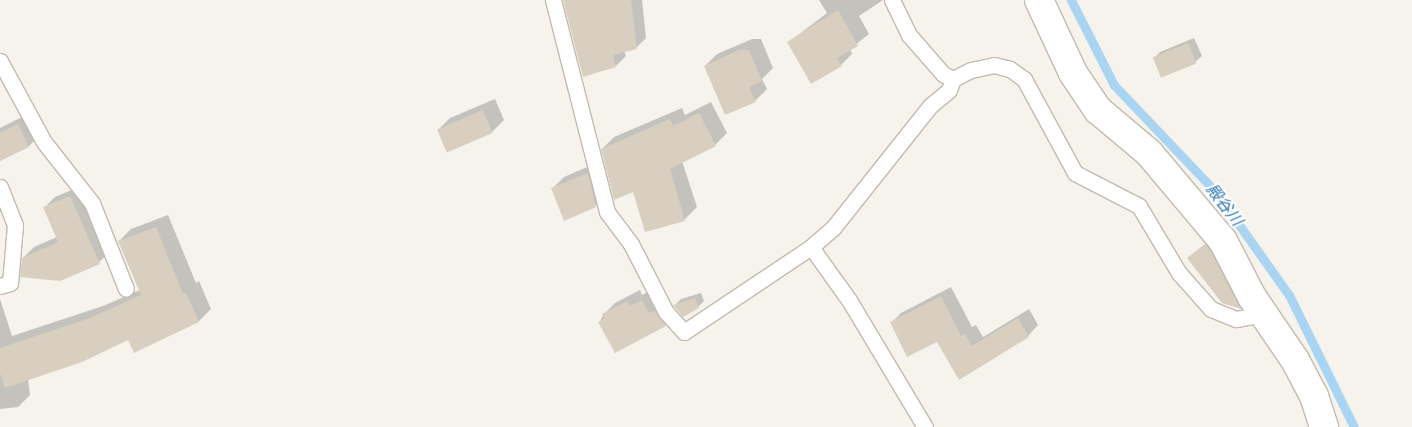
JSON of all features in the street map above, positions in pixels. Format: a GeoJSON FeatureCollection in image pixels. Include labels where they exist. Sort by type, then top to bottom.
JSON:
{"type":"FeatureCollection","features":[{"type":"Feature","properties":{"kind":"street"},"geometry":{"type":"LineString","coordinates":[[1039,0],[1073,73],[1098,110],[1149,153],[1223,241],[1264,314],[1295,360],[1314,396],[1324,427]]}},
{"type":"Feature","properties":{"kind":"lane"},"geometry":{"type":"LineString","coordinates":[[553,0],[607,212],[631,244],[666,312],[684,332],[812,247],[833,228],[930,106],[949,90],[953,79],[971,70],[994,65],[1010,70],[1024,80],[1075,173],[1139,206],[1179,273],[1211,309],[1236,319],[1264,314]]}},
{"type":"Feature","properties":{"kind":"lane"},"geometry":{"type":"LineString","coordinates":[[892,0],[909,35],[943,74],[953,79]]}},
{"type":"Feature","properties":{"kind":"lane"},"geometry":{"type":"LineString","coordinates":[[0,61],[44,142],[92,203],[126,289]]}},
{"type":"Feature","properties":{"kind":"lane"},"geometry":{"type":"LineString","coordinates":[[0,187],[14,225],[10,283],[0,286]]}},
{"type":"Feature","properties":{"kind":"lane"},"geometry":{"type":"LineString","coordinates":[[812,247],[849,300],[924,427]]}},
{"type":"Feature","properties":{"kind":"building"},"geometry":{"type":"Polygon","coordinates":[[[563,0],[631,0],[637,49],[613,55],[616,67],[583,77],[563,0]]]}},
{"type":"Feature","properties":{"kind":"building"},"geometry":{"type":"Polygon","coordinates":[[[838,10],[858,46],[837,58],[842,66],[811,84],[787,42],[838,10]]]}},
{"type":"Feature","properties":{"kind":"building"},"geometry":{"type":"Polygon","coordinates":[[[1188,43],[1196,63],[1161,78],[1153,57],[1188,43]]]}},
{"type":"Feature","properties":{"kind":"building"},"geometry":{"type":"Polygon","coordinates":[[[739,50],[749,50],[762,81],[749,87],[756,102],[725,115],[704,66],[739,50]]]}},
{"type":"Feature","properties":{"kind":"building"},"geometry":{"type":"Polygon","coordinates":[[[483,110],[493,133],[447,153],[437,130],[483,110]]]}},
{"type":"Feature","properties":{"kind":"building"},"geometry":{"type":"Polygon","coordinates":[[[699,113],[716,146],[670,169],[685,221],[645,232],[633,192],[614,200],[601,149],[670,119],[673,126],[699,113]]]}},
{"type":"Feature","properties":{"kind":"building"},"geometry":{"type":"Polygon","coordinates":[[[18,124],[29,147],[0,161],[0,133],[18,124]]]}},
{"type":"Feature","properties":{"kind":"building"},"geometry":{"type":"Polygon","coordinates":[[[588,173],[596,207],[564,221],[551,188],[588,173]]]}},
{"type":"Feature","properties":{"kind":"building"},"geometry":{"type":"Polygon","coordinates":[[[70,196],[100,264],[60,281],[20,277],[22,258],[58,242],[43,207],[70,196]]]}},
{"type":"Feature","properties":{"kind":"building"},"geometry":{"type":"Polygon","coordinates":[[[156,227],[183,294],[186,293],[199,322],[134,353],[128,340],[82,362],[5,388],[0,373],[0,348],[90,318],[141,295],[118,241],[156,227]]]}},
{"type":"Feature","properties":{"kind":"building"},"geometry":{"type":"Polygon","coordinates":[[[1205,244],[1241,309],[1222,303],[1187,258],[1205,244]]]}},
{"type":"Feature","properties":{"kind":"building"},"geometry":{"type":"Polygon","coordinates":[[[941,296],[961,336],[965,334],[972,346],[1018,318],[1029,337],[959,380],[937,342],[907,357],[890,322],[941,296]]]}},
{"type":"Feature","properties":{"kind":"building"},"geometry":{"type":"Polygon","coordinates":[[[695,298],[699,308],[683,317],[673,305],[695,298]]]}},
{"type":"Feature","properties":{"kind":"building"},"geometry":{"type":"Polygon","coordinates":[[[642,300],[649,313],[655,311],[666,326],[615,353],[598,322],[604,319],[602,314],[627,301],[630,306],[642,300]]]}},
{"type":"Feature","properties":{"kind":"waterway","name":"殿谷川"},"geometry":{"type":"LineString","coordinates":[[1071,0],[1114,85],[1215,191],[1289,295],[1354,427]]}}]}
